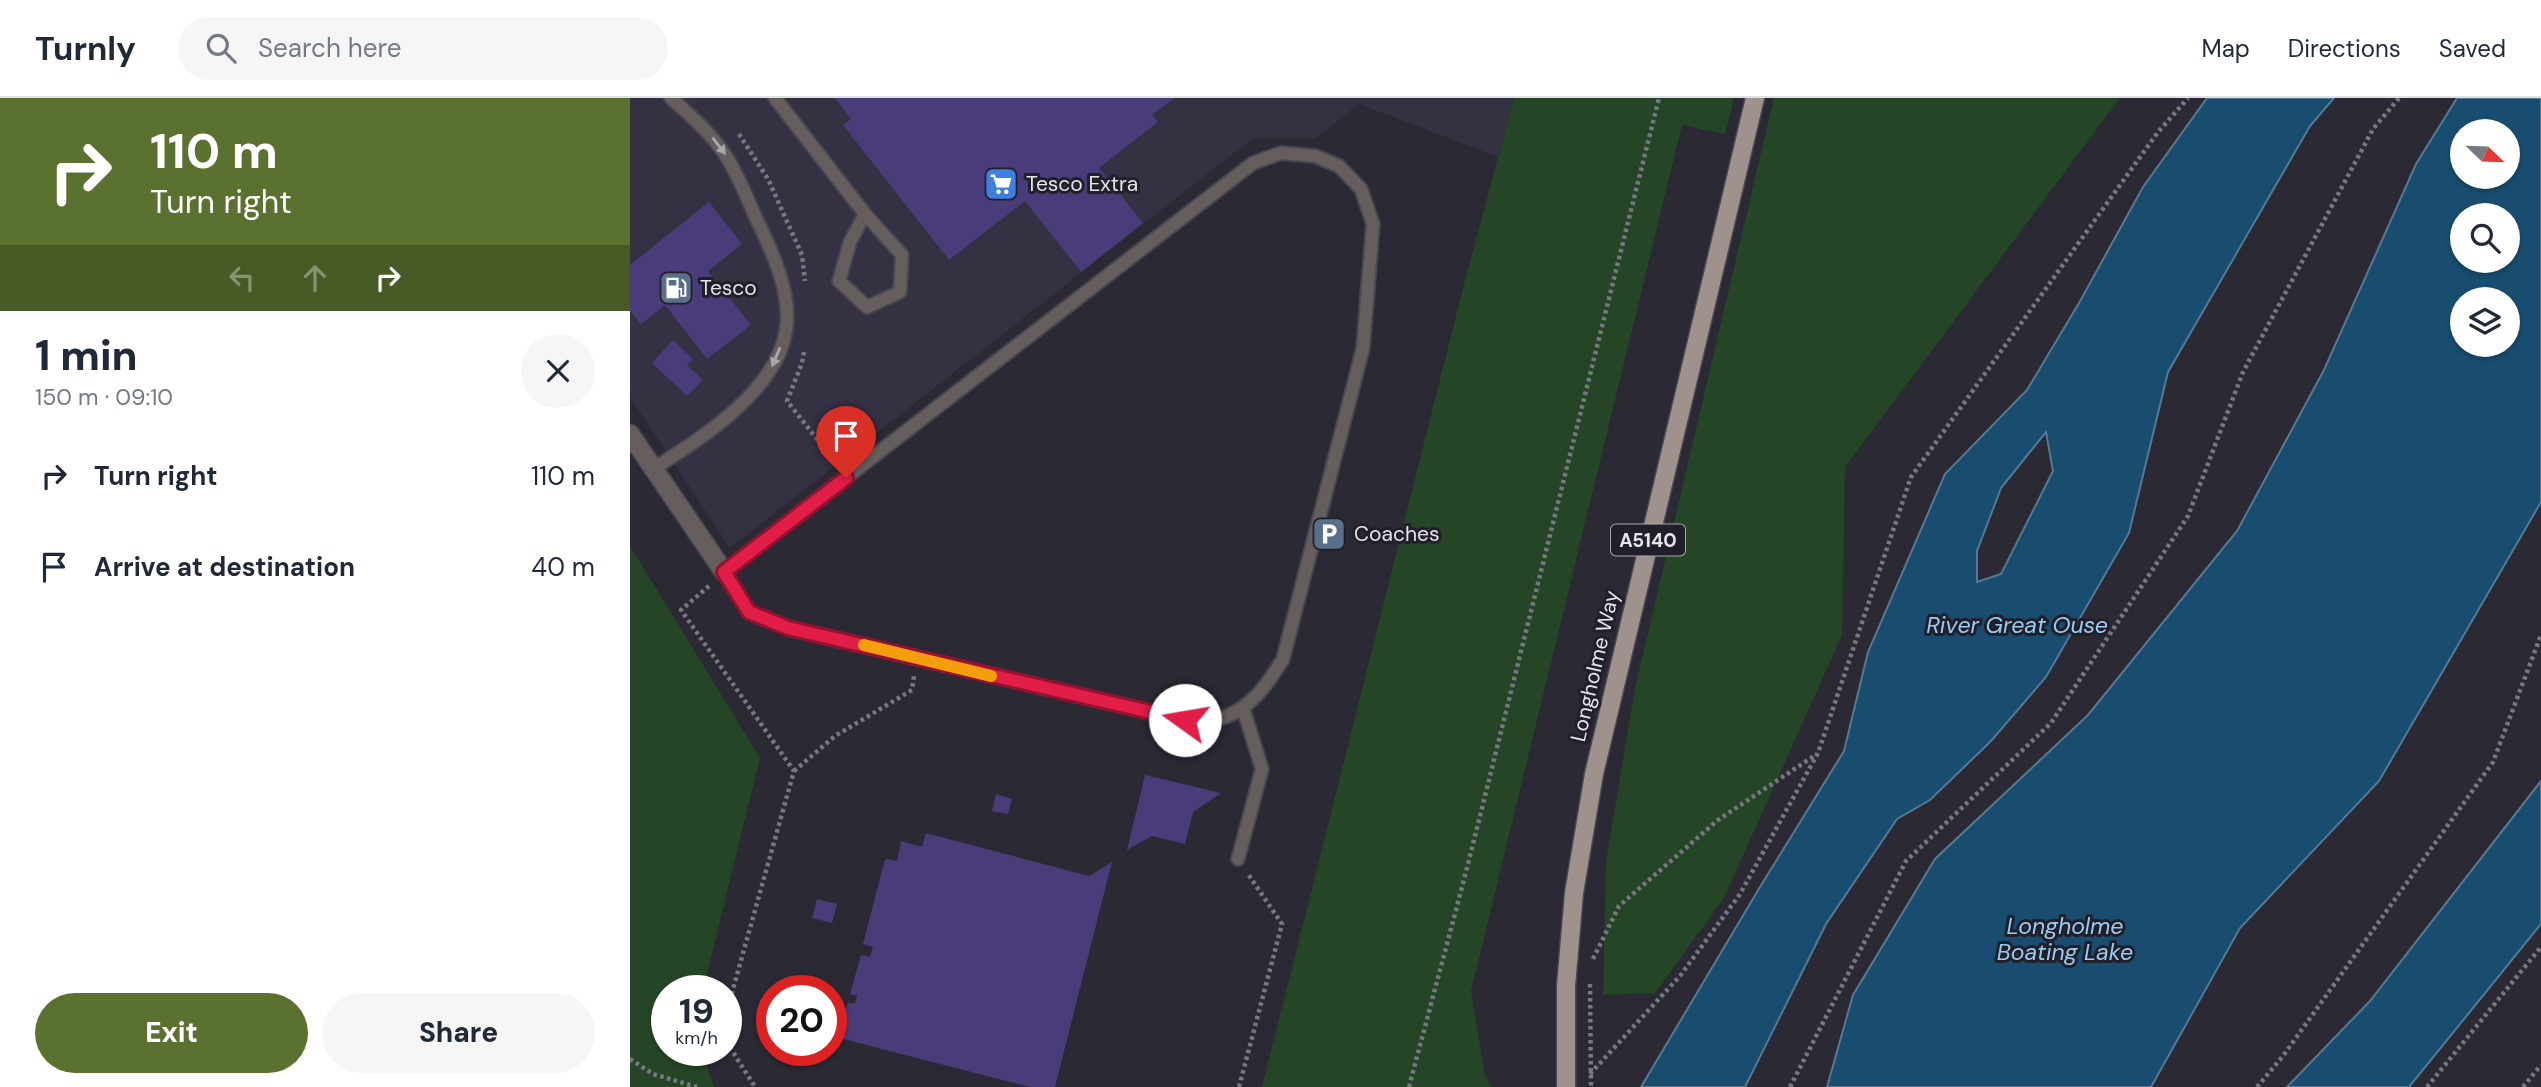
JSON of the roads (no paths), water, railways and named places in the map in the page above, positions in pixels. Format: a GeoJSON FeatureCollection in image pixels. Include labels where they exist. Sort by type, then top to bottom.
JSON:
{"type":"FeatureCollection","features":[{"type":"Feature","properties":{"kind":"main road","name":"Longholme Way"},"geometry":{"type":"LineString","coordinates":[[1566,1087],[1566,986],[1574,893],[1594,774],[1755,98]]}},
{"type":"Feature","properties":{"kind":"street"},"geometry":{"type":"LineString","coordinates":[[630,434],[724,572]]}},
{"type":"Feature","properties":{"kind":"lane"},"geometry":{"type":"LineString","coordinates":[[653,470],[708,435],[749,397],[774,364],[786,331],[785,290],[763,232],[727,157],[704,127],[671,98]]}},
{"type":"Feature","properties":{"kind":"lane"},"geometry":{"type":"LineString","coordinates":[[775,98],[865,214],[902,255],[900,292],[867,307],[839,281],[850,242],[865,214]]}},
{"type":"Feature","properties":{"kind":"lane"},"geometry":{"type":"LineString","coordinates":[[1281,153],[1315,156],[1339,166],[1361,189],[1373,224],[1363,348],[1283,659],[1265,688],[1243,708],[1217,720],[1185,720],[788,628],[749,612],[724,572],[1254,163],[1281,153]]}},
{"type":"Feature","properties":{"kind":"lane"},"geometry":{"type":"LineString","coordinates":[[1238,859],[1262,769],[1243,708]]}},
{"type":"Feature","properties":{"kind":"water","name":"River Great Ouse"},"geometry":{"type":"Polygon","coordinates":[[[2207,98],[2334,98],[2310,126],[2168,372],[2129,533],[2046,677],[1991,741],[1930,800],[1897,819],[1826,924],[1745,1087],[1641,1087],[1844,751],[1868,652],[1945,474],[2027,390],[2143,187],[2207,98]],[[2046,432],[2001,488],[1977,551],[1977,582],[2001,574],[2053,471],[2046,432]]]}},
{"type":"Feature","properties":{"kind":"water","name":"Longholme Boating Lake"},"geometry":{"type":"Polygon","coordinates":[[[2457,98],[2541,98],[2541,502],[2379,781],[2240,928],[2151,1087],[1827,1087],[1853,995],[1935,859],[2088,715],[2237,531],[2324,370],[2416,164],[2457,98]]]}},
{"type":"Feature","properties":{"kind":"water"},"geometry":{"type":"Polygon","coordinates":[[[2541,781],[2541,924],[2409,1087],[2287,1087],[2370,1001],[2541,781]]]}},
{"type":"Feature","properties":{"kind":"place","name":"Tesco Extra"},"geometry":{"type":"Point","coordinates":[1001,184]}},
{"type":"Feature","properties":{"kind":"place","name":"Tesco"},"geometry":{"type":"Point","coordinates":[676,288]}},
{"type":"Feature","properties":{"kind":"place","name":"Coaches"},"geometry":{"type":"Point","coordinates":[1329,534]}}]}
